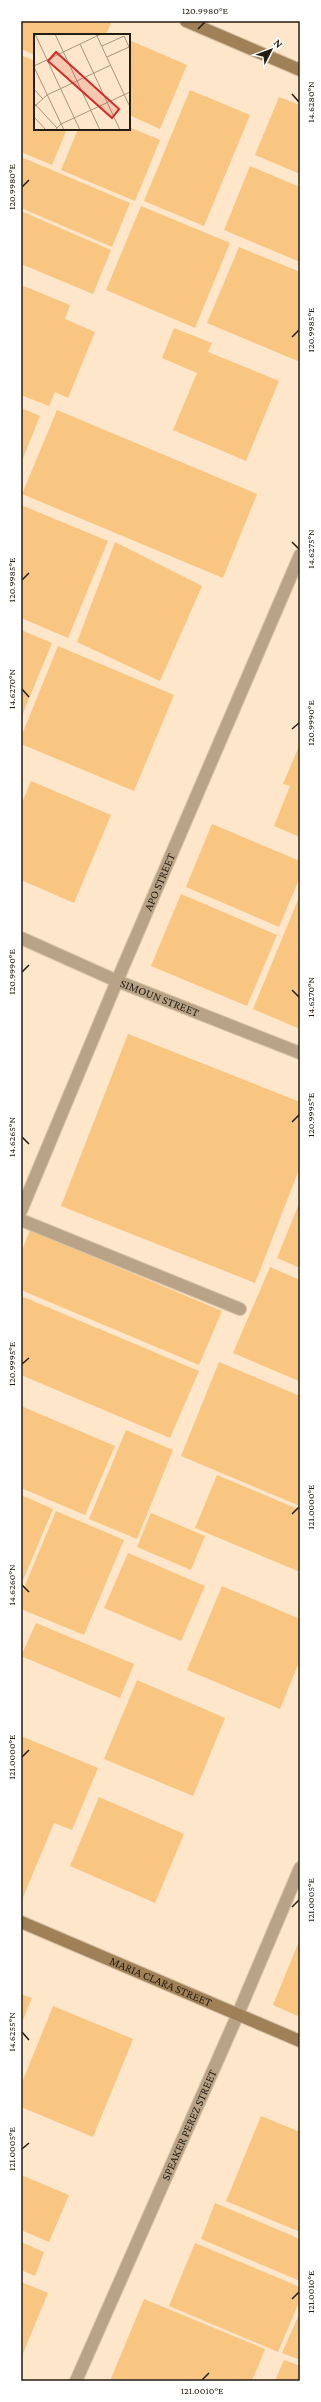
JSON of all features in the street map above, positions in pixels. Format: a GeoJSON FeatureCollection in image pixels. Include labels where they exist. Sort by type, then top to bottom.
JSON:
{"type":"FeatureCollection","features":[{"type":"Feature","properties":{"kind":"street"},"geometry":{"type":"LineString","coordinates":[[186,21],[300,70]]}},
{"type":"Feature","properties":{"kind":"street","name":"APO STREET"},"geometry":{"type":"LineString","coordinates":[[21,1211],[117,981],[300,555]]}},
{"type":"Feature","properties":{"kind":"street","name":"SIMOUN STREET"},"geometry":{"type":"LineString","coordinates":[[21,938],[117,981],[300,1053]]}},
{"type":"Feature","properties":{"kind":"street"},"geometry":{"type":"LineString","coordinates":[[21,1220],[240,1308]]}},
{"type":"Feature","properties":{"kind":"street","name":"SPEAKER PEREZ STREET"},"geometry":{"type":"LineString","coordinates":[[76,2381],[238,2014],[300,1868]]}},
{"type":"Feature","properties":{"kind":"street","name":"MARIA CLARA STREET"},"geometry":{"type":"LineString","coordinates":[[21,1922],[300,2040]]}},
{"type":"Feature","properties":{"kind":"building"},"geometry":{"type":"Polygon","coordinates":[[[21,21],[107,21],[111,23],[106,34],[34,34],[34,55],[21,49],[21,21]]]}},
{"type":"Feature","properties":{"kind":"building"},"geometry":{"type":"Polygon","coordinates":[[[130,40],[187,65],[160,129],[130,115],[130,40]]]}},
{"type":"Feature","properties":{"kind":"building"},"geometry":{"type":"Polygon","coordinates":[[[21,55],[34,61],[34,130],[67,130],[52,165],[21,152],[21,55]]]}},
{"type":"Feature","properties":{"kind":"building"},"geometry":{"type":"Polygon","coordinates":[[[190,90],[250,115],[204,226],[144,201],[190,90]]]}},
{"type":"Feature","properties":{"kind":"building"},"geometry":{"type":"Polygon","coordinates":[[[279,97],[300,105],[300,174],[255,155],[279,97]]]}},
{"type":"Feature","properties":{"kind":"building"},"geometry":{"type":"Polygon","coordinates":[[[130,127],[160,140],[135,201],[61,170],[78,130],[130,130],[130,127]]]}},
{"type":"Feature","properties":{"kind":"building"},"geometry":{"type":"Polygon","coordinates":[[[21,157],[130,203],[112,247],[21,208],[21,157]]]}},
{"type":"Feature","properties":{"kind":"building"},"geometry":{"type":"Polygon","coordinates":[[[250,166],[300,187],[300,262],[224,230],[250,166]]]}},
{"type":"Feature","properties":{"kind":"building"},"geometry":{"type":"Polygon","coordinates":[[[141,206],[230,243],[195,328],[106,290],[141,206]]]}},
{"type":"Feature","properties":{"kind":"building"},"geometry":{"type":"Polygon","coordinates":[[[21,211],[111,250],[93,294],[21,264],[21,211]]]}},
{"type":"Feature","properties":{"kind":"building"},"geometry":{"type":"Polygon","coordinates":[[[239,247],[300,272],[300,362],[207,323],[239,247]]]}},
{"type":"Feature","properties":{"kind":"building"},"geometry":{"type":"Polygon","coordinates":[[[21,285],[70,305],[65,319],[95,332],[68,398],[55,392],[49,406],[21,395],[21,285]]]}},
{"type":"Feature","properties":{"kind":"building"},"geometry":{"type":"Polygon","coordinates":[[[174,328],[212,343],[208,352],[279,381],[246,461],[173,430],[197,373],[162,358],[174,328]]]}},
{"type":"Feature","properties":{"kind":"building"},"geometry":{"type":"Polygon","coordinates":[[[21,408],[40,416],[21,463],[21,408]]]}},
{"type":"Feature","properties":{"kind":"building"},"geometry":{"type":"Polygon","coordinates":[[[57,410],[257,494],[223,578],[22,494],[57,410]]]}},
{"type":"Feature","properties":{"kind":"building"},"geometry":{"type":"Polygon","coordinates":[[[21,505],[108,541],[68,638],[21,618],[21,505]]]}},
{"type":"Feature","properties":{"kind":"building"},"geometry":{"type":"Polygon","coordinates":[[[115,542],[202,586],[160,681],[77,642],[115,542]]]}},
{"type":"Feature","properties":{"kind":"building"},"geometry":{"type":"Polygon","coordinates":[[[21,630],[52,643],[21,718],[21,630]]]}},
{"type":"Feature","properties":{"kind":"building"},"geometry":{"type":"Polygon","coordinates":[[[58,646],[174,695],[134,791],[21,744],[21,737],[58,646]]]}},
{"type":"Feature","properties":{"kind":"building"},"geometry":{"type":"Polygon","coordinates":[[[300,744],[300,837],[274,826],[290,786],[283,784],[300,744]]]}},
{"type":"Feature","properties":{"kind":"building"},"geometry":{"type":"Polygon","coordinates":[[[31,781],[111,815],[74,903],[21,880],[21,805],[31,781]]]}},
{"type":"Feature","properties":{"kind":"building"},"geometry":{"type":"Polygon","coordinates":[[[212,824],[300,861],[300,877],[279,927],[186,887],[212,824]]]}},
{"type":"Feature","properties":{"kind":"building"},"geometry":{"type":"Polygon","coordinates":[[[181,894],[277,935],[247,1006],[151,966],[181,894]]]}},
{"type":"Feature","properties":{"kind":"building"},"geometry":{"type":"Polygon","coordinates":[[[300,895],[300,1029],[253,1009],[300,895]]]}},
{"type":"Feature","properties":{"kind":"building"},"geometry":{"type":"Polygon","coordinates":[[[128,1034],[300,1102],[300,1167],[255,1283],[61,1206],[128,1034]]]}},
{"type":"Feature","properties":{"kind":"building"},"geometry":{"type":"Polygon","coordinates":[[[300,1201],[300,1268],[277,1258],[300,1201]]]}},
{"type":"Feature","properties":{"kind":"building"},"geometry":{"type":"Polygon","coordinates":[[[30,1230],[222,1311],[199,1365],[21,1290],[21,1253],[30,1230]]]}},
{"type":"Feature","properties":{"kind":"building"},"geometry":{"type":"Polygon","coordinates":[[[270,1267],[300,1280],[299,1381],[233,1353],[270,1267]]]}},
{"type":"Feature","properties":{"kind":"building"},"geometry":{"type":"Polygon","coordinates":[[[21,1296],[199,1371],[170,1438],[21,1375],[21,1296]]]}},
{"type":"Feature","properties":{"kind":"building"},"geometry":{"type":"Polygon","coordinates":[[[219,1362],[300,1396],[300,1506],[181,1456],[219,1362]]]}},
{"type":"Feature","properties":{"kind":"building"},"geometry":{"type":"Polygon","coordinates":[[[21,1406],[115,1446],[85,1515],[21,1488],[21,1406]]]}},
{"type":"Feature","properties":{"kind":"building"},"geometry":{"type":"Polygon","coordinates":[[[126,1430],[173,1450],[137,1539],[89,1519],[126,1430]]]}},
{"type":"Feature","properties":{"kind":"building"},"geometry":{"type":"Polygon","coordinates":[[[217,1475],[300,1510],[300,1572],[195,1528],[217,1475]]]}},
{"type":"Feature","properties":{"kind":"building"},"geometry":{"type":"Polygon","coordinates":[[[21,1495],[53,1509],[21,1585],[21,1495]]]}},
{"type":"Feature","properties":{"kind":"building"},"geometry":{"type":"Polygon","coordinates":[[[56,1511],[124,1540],[84,1635],[21,1609],[21,1595],[56,1511]]]}},
{"type":"Feature","properties":{"kind":"building"},"geometry":{"type":"Polygon","coordinates":[[[151,1513],[205,1536],[191,1570],[137,1547],[151,1513]]]}},
{"type":"Feature","properties":{"kind":"building"},"geometry":{"type":"Polygon","coordinates":[[[128,1553],[205,1586],[181,1641],[104,1608],[128,1553]]]}},
{"type":"Feature","properties":{"kind":"building"},"geometry":{"type":"Polygon","coordinates":[[[222,1586],[300,1619],[300,1660],[280,1709],[187,1670],[222,1586]]]}},
{"type":"Feature","properties":{"kind":"building"},"geometry":{"type":"Polygon","coordinates":[[[36,1623],[134,1664],[120,1698],[21,1656],[36,1623]]]}},
{"type":"Feature","properties":{"kind":"building"},"geometry":{"type":"Polygon","coordinates":[[[137,1680],[225,1718],[193,1796],[104,1759],[137,1680]]]}},
{"type":"Feature","properties":{"kind":"building"},"geometry":{"type":"Polygon","coordinates":[[[21,1736],[98,1768],[72,1830],[54,1823],[21,1902],[21,1736]]]}},
{"type":"Feature","properties":{"kind":"building"},"geometry":{"type":"Polygon","coordinates":[[[99,1797],[184,1834],[155,1903],[70,1866],[99,1797]]]}},
{"type":"Feature","properties":{"kind":"building"},"geometry":{"type":"Polygon","coordinates":[[[300,1939],[300,2017],[273,2005],[300,1939]]]}},
{"type":"Feature","properties":{"kind":"building"},"geometry":{"type":"Polygon","coordinates":[[[21,1994],[32,1998],[21,2025],[21,1994]]]}},
{"type":"Feature","properties":{"kind":"building"},"geometry":{"type":"Polygon","coordinates":[[[53,2006],[133,2039],[93,2137],[21,2107],[21,2085],[53,2006]]]}},
{"type":"Feature","properties":{"kind":"building"},"geometry":{"type":"Polygon","coordinates":[[[261,2116],[300,2132],[300,2232],[226,2201],[261,2116]]]}},
{"type":"Feature","properties":{"kind":"building"},"geometry":{"type":"Polygon","coordinates":[[[21,2175],[69,2195],[49,2242],[21,2230],[21,2175]]]}},
{"type":"Feature","properties":{"kind":"building"},"geometry":{"type":"Polygon","coordinates":[[[215,2203],[300,2239],[300,2281],[201,2239],[215,2203]]]}},
{"type":"Feature","properties":{"kind":"building"},"geometry":{"type":"Polygon","coordinates":[[[21,2242],[44,2252],[35,2276],[21,2270],[21,2242]]]}},
{"type":"Feature","properties":{"kind":"building"},"geometry":{"type":"Polygon","coordinates":[[[195,2243],[300,2287],[300,2300],[278,2352],[169,2306],[195,2243]]]}},
{"type":"Feature","properties":{"kind":"building"},"geometry":{"type":"Polygon","coordinates":[[[21,2282],[48,2293],[21,2358],[21,2282]]]}},
{"type":"Feature","properties":{"kind":"building"},"geometry":{"type":"Polygon","coordinates":[[[144,2299],[265,2349],[252,2381],[110,2381],[144,2299]]]}},
{"type":"Feature","properties":{"kind":"building"},"geometry":{"type":"Polygon","coordinates":[[[300,2312],[300,2360],[282,2353],[300,2312]]]}},
{"type":"Feature","properties":{"kind":"building"},"geometry":{"type":"Polygon","coordinates":[[[284,2360],[300,2366],[300,2381],[275,2381],[284,2360]]]}}]}
